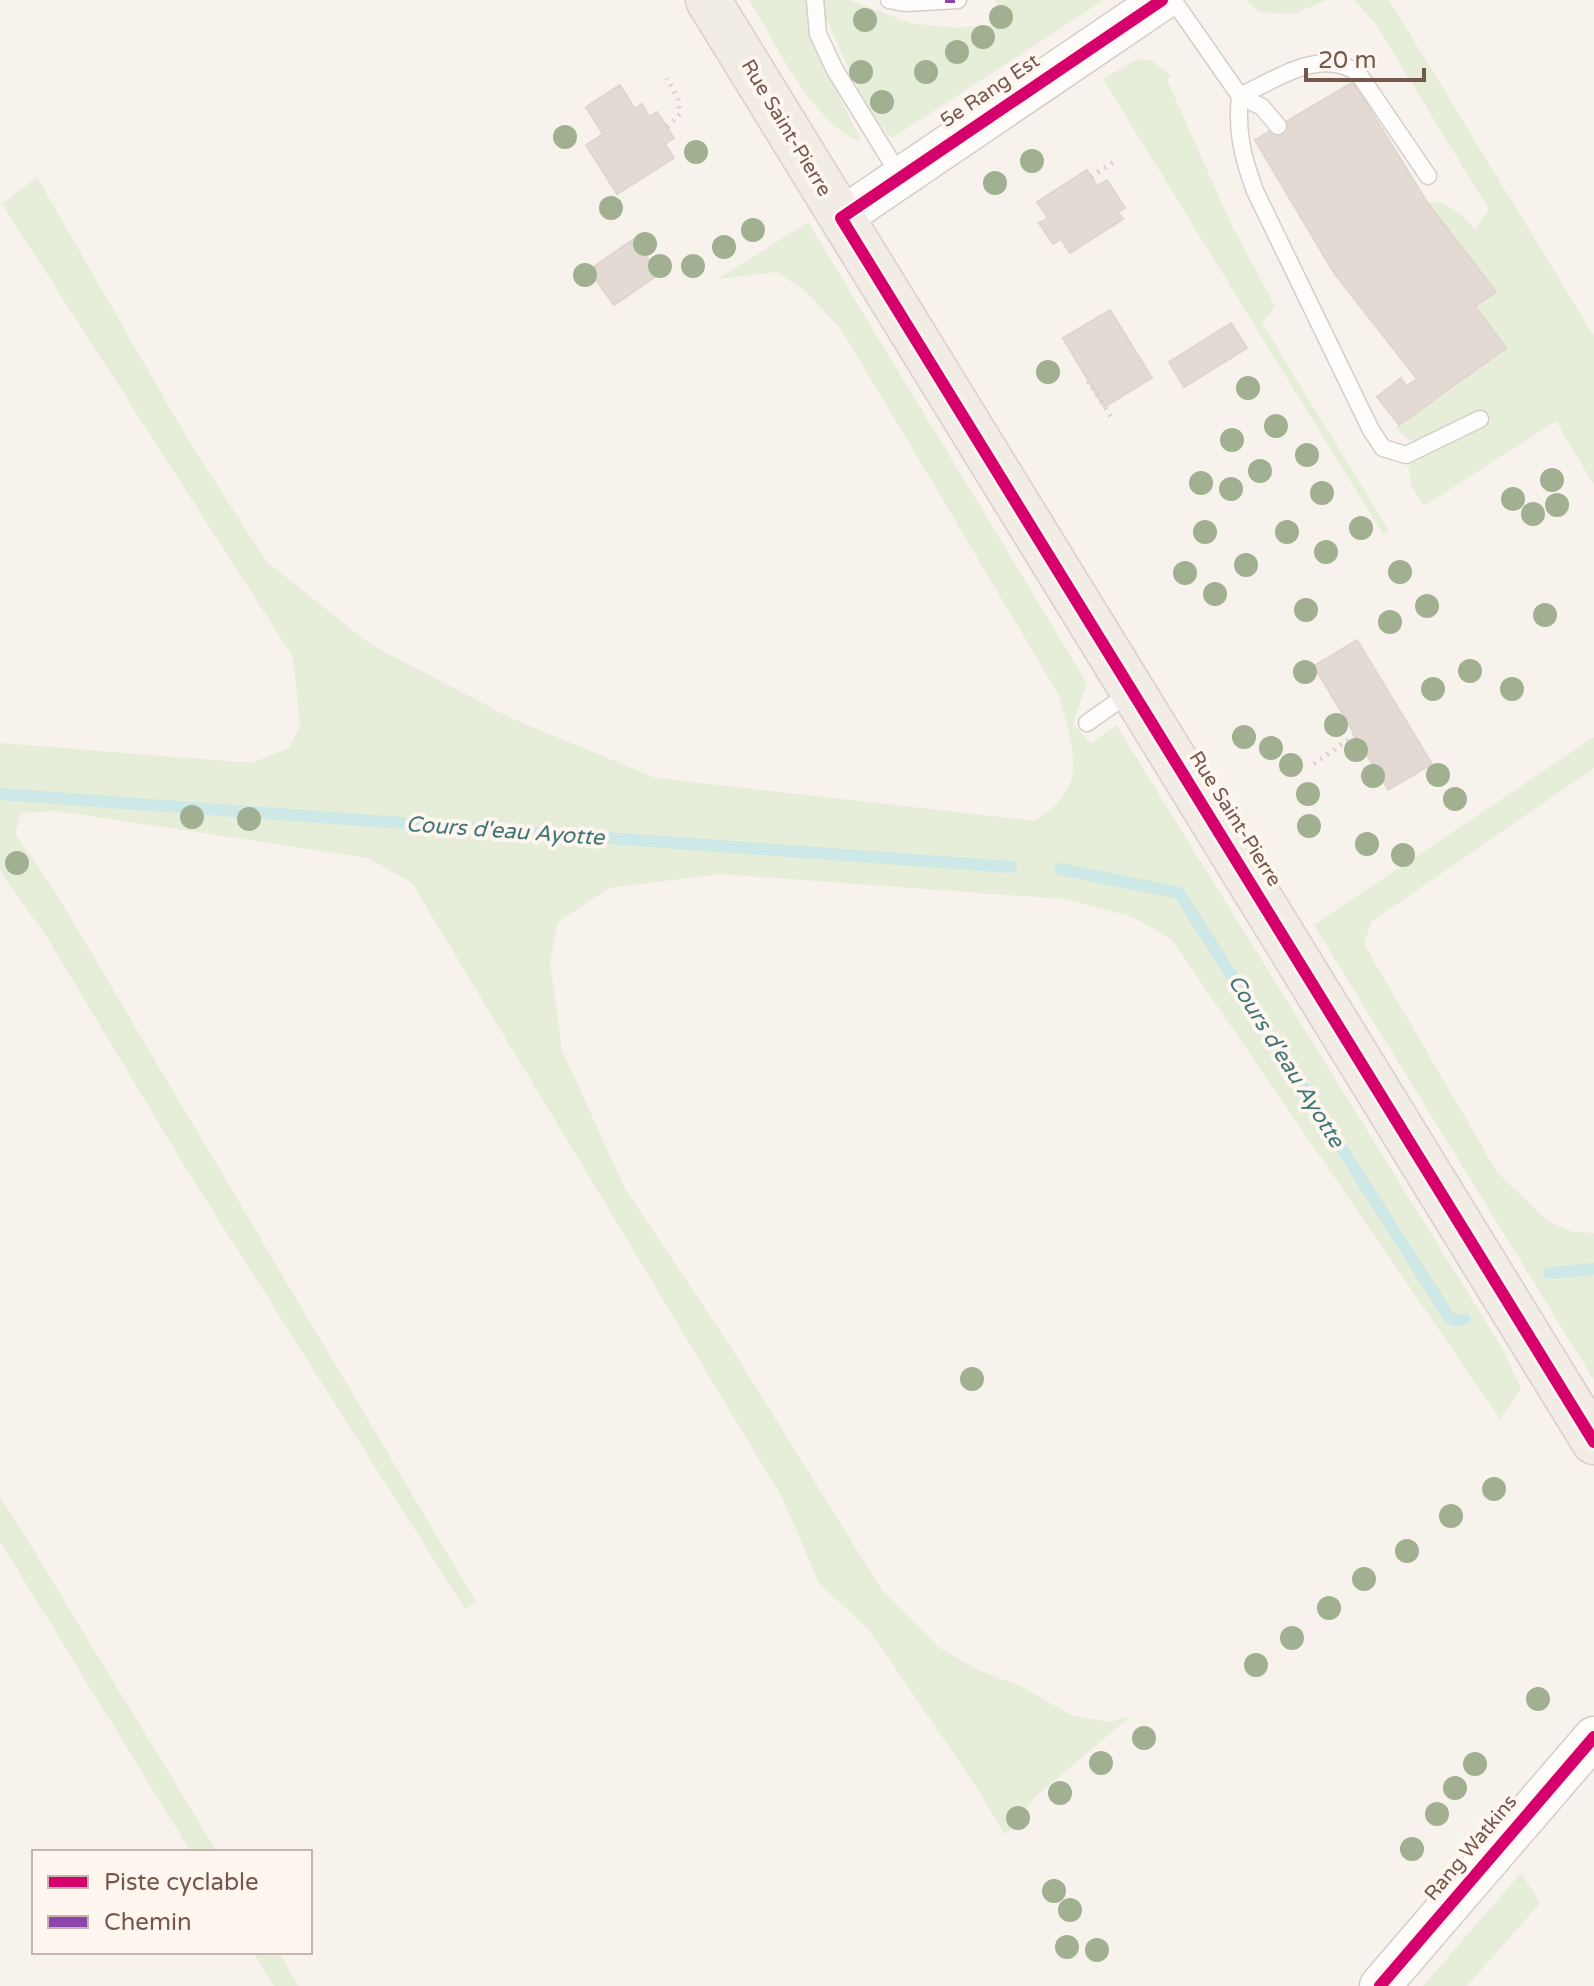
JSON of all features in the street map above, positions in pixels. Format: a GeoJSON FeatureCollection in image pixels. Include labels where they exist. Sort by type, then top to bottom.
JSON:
{"type":"FeatureCollection","features":[{"type":"Feature","properties":{"kind":"main road","name":"Rue Saint-Pierre"},"geometry":{"type":"LineString","coordinates":[[708,0],[1594,1442]]}},
{"type":"Feature","properties":{"kind":"street","name":"5e Rang Est"},"geometry":{"type":"LineString","coordinates":[[841,218],[1162,0]]}},
{"type":"Feature","properties":{"kind":"street","name":"Rang Watkins"},"geometry":{"type":"LineString","coordinates":[[1380,1986],[1594,1737]]}},
{"type":"Feature","properties":{"kind":"lane"},"geometry":{"type":"LineString","coordinates":[[815,0],[818,34],[835,70],[900,176]]}},
{"type":"Feature","properties":{"kind":"lane"},"geometry":{"type":"LineString","coordinates":[[889,0],[905,3],[958,0]]}},
{"type":"Feature","properties":{"kind":"lane"},"geometry":{"type":"LineString","coordinates":[[1173,0],[1240,96],[1262,107],[1278,126]]}},
{"type":"Feature","properties":{"kind":"lane"},"geometry":{"type":"LineString","coordinates":[[1240,96],[1315,62],[1335,61],[1347,65],[1358,73],[1428,176]]}},
{"type":"Feature","properties":{"kind":"lane"},"geometry":{"type":"LineString","coordinates":[[1240,96],[1237,124],[1240,150],[1255,191],[1364,416],[1383,448],[1406,455],[1480,419]]}},
{"type":"Feature","properties":{"kind":"lane"},"geometry":{"type":"LineString","coordinates":[[1087,723],[1133,690]]}},
{"type":"Feature","properties":{"kind":"path"},"geometry":{"type":"LineString","coordinates":[[667,78],[678,99],[680,114],[676,122],[667,127]]}},
{"type":"Feature","properties":{"kind":"path"},"geometry":{"type":"LineString","coordinates":[[1091,177],[1118,159]]}},
{"type":"Feature","properties":{"kind":"path"},"geometry":{"type":"LineString","coordinates":[[1088,381],[1112,418]]}},
{"type":"Feature","properties":{"kind":"path"},"geometry":{"type":"LineString","coordinates":[[1314,764],[1355,735]]}},
{"type":"Feature","properties":{"kind":"green space"},"geometry":{"type":"Polygon","coordinates":[[[749,0],[849,0],[910,23],[954,28],[1004,24],[1002,9],[994,0],[1104,0],[892,138],[869,112],[827,21],[808,30],[861,142],[826,118],[811,100],[749,0]]]}},
{"type":"Feature","properties":{"kind":"green space"},"geometry":{"type":"Polygon","coordinates":[[[1246,0],[1326,0],[1294,14],[1259,12],[1246,0]]]}},
{"type":"Feature","properties":{"kind":"green space"},"geometry":{"type":"Polygon","coordinates":[[[1354,0],[1389,0],[1594,336],[1594,485],[1556,421],[1424,506],[1412,487],[1408,465],[1492,421],[1484,410],[1429,438],[1410,440],[1395,428],[1432,398],[1475,306],[1496,292],[1427,202],[1448,206],[1475,229],[1489,210],[1376,24],[1354,0]]]}},
{"type":"Feature","properties":{"kind":"green space"},"geometry":{"type":"Polygon","coordinates":[[[1138,59],[1152,61],[1171,76],[1167,80],[1231,224],[1275,306],[1262,323],[1389,531],[1383,534],[1103,79],[1138,59]]]}},
{"type":"Feature","properties":{"kind":"green space"},"geometry":{"type":"Polygon","coordinates":[[[37,177],[187,438],[266,561],[370,644],[513,719],[656,778],[1035,821],[1053,808],[1071,780],[1072,750],[1059,695],[841,329],[804,290],[776,272],[718,279],[808,222],[1087,683],[1073,724],[1091,744],[1116,725],[1505,1353],[1521,1390],[1500,1419],[1172,940],[1133,917],[1064,899],[720,874],[609,888],[558,922],[550,962],[562,1050],[625,1189],[725,1338],[882,1590],[938,1647],[978,1670],[1020,1686],[1071,1715],[1108,1722],[1132,1715],[1035,1797],[1005,1835],[977,1788],[870,1631],[819,1583],[782,1497],[412,883],[368,858],[57,811],[21,813],[15,834],[51,885],[476,1602],[465,1609],[177,1154],[46,936],[0,871],[0,743],[251,763],[289,748],[300,726],[293,657],[2,204],[37,177]]]}},
{"type":"Feature","properties":{"kind":"green space"},"geometry":{"type":"Polygon","coordinates":[[[1594,737],[1594,768],[1371,922],[1364,944],[1497,1172],[1547,1221],[1573,1232],[1594,1233],[1594,1380],[1314,925],[1594,737]]]}},
{"type":"Feature","properties":{"kind":"green space"},"geometry":{"type":"Polygon","coordinates":[[[0,1497],[216,1850],[190,1850],[0,1541],[0,1497]]]}},
{"type":"Feature","properties":{"kind":"green space"},"geometry":{"type":"Polygon","coordinates":[[[1521,1873],[1540,1903],[1467,1986],[1423,1986],[1521,1873]]]}},
{"type":"Feature","properties":{"kind":"green space"},"geometry":{"type":"Polygon","coordinates":[[[254,1954],[279,1954],[299,1986],[274,1986],[254,1954]]]}},
{"type":"Feature","properties":{"kind":"building"},"geometry":{"type":"Polygon","coordinates":[[[1353,82],[1427,202],[1496,292],[1475,306],[1506,348],[1399,425],[1377,397],[1401,378],[1406,386],[1417,379],[1334,273],[1255,140],[1353,82]]]}},
{"type":"Feature","properties":{"kind":"building"},"geometry":{"type":"Polygon","coordinates":[[[620,85],[635,109],[642,104],[649,117],[657,112],[674,138],[665,144],[674,158],[617,194],[586,145],[603,134],[586,107],[620,85]]]}},
{"type":"Feature","properties":{"kind":"building"},"geometry":{"type":"Polygon","coordinates":[[[1087,170],[1097,186],[1107,180],[1125,208],[1118,212],[1123,219],[1070,253],[1061,239],[1053,244],[1039,223],[1048,218],[1037,202],[1087,170]]]}},
{"type":"Feature","properties":{"kind":"building"},"geometry":{"type":"Polygon","coordinates":[[[634,239],[659,274],[614,305],[589,270],[634,239]]]}},
{"type":"Feature","properties":{"kind":"building"},"geometry":{"type":"Polygon","coordinates":[[[1110,310],[1152,378],[1104,407],[1063,338],[1110,310]]]}},
{"type":"Feature","properties":{"kind":"building"},"geometry":{"type":"Polygon","coordinates":[[[1231,323],[1247,348],[1184,387],[1169,362],[1231,323]]]}},
{"type":"Feature","properties":{"kind":"building"},"geometry":{"type":"Polygon","coordinates":[[[1357,640],[1432,764],[1388,790],[1314,666],[1357,640]]]}},
{"type":"Feature","properties":{"kind":"waterway","name":"Cours d'eau Ayotte"},"geometry":{"type":"LineString","coordinates":[[0,794],[1011,867]]}},
{"type":"Feature","properties":{"kind":"waterway","name":"Cours d'eau Ayotte"},"geometry":{"type":"LineString","coordinates":[[1060,869],[1179,893],[1449,1317],[1456,1321],[1465,1319]]}},
{"type":"Feature","properties":{"kind":"waterway","name":"Cours d'eau Ayotte"},"geometry":{"type":"LineString","coordinates":[[1549,1273],[1594,1269]]}},
{"type":"Feature","properties":{"kind":"cycle path"},"geometry":{"type":"LineString","coordinates":[[1162,0],[841,218],[1594,1442]]}},
{"type":"Feature","properties":{"kind":"cycle path"},"geometry":{"type":"LineString","coordinates":[[1380,1986],[1594,1737]]}}]}
